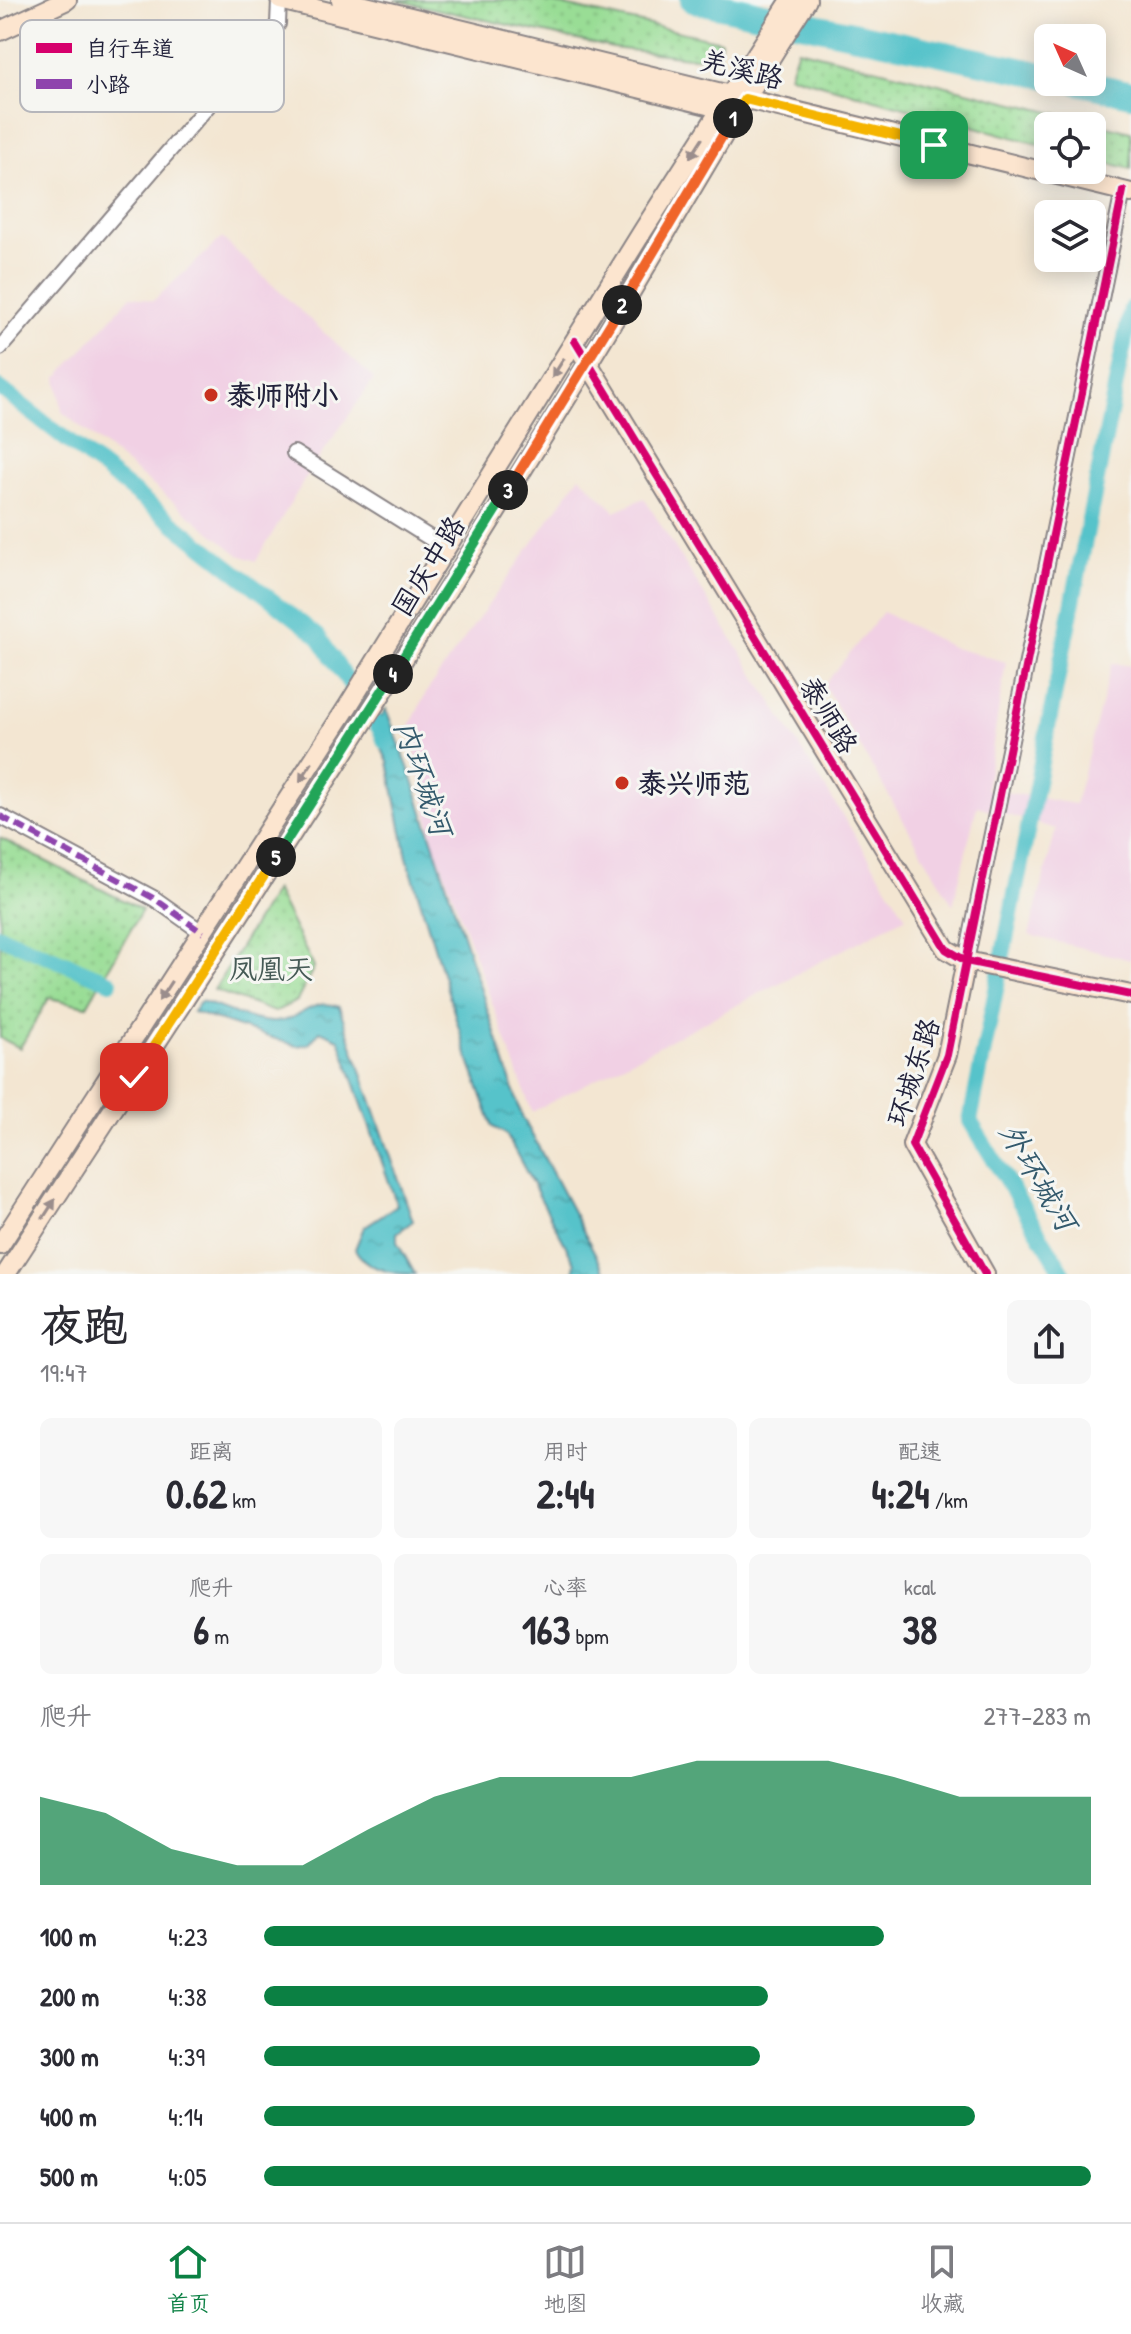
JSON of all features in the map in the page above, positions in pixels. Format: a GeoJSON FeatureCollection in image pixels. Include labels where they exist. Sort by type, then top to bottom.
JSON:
{"type":"FeatureCollection","features":[{"type":"Feature","properties":{"kind":"main road"},"geometry":{"type":"LineString","coordinates":[[0,21],[43,0]]}},
{"type":"Feature","properties":{"kind":"main road"},"geometry":{"type":"LineString","coordinates":[[24,20],[67,0]]}},
{"type":"Feature","properties":{"kind":"main road","name":"羌溪路"},"geometry":{"type":"LineString","coordinates":[[280,0],[1127,192]]}},
{"type":"Feature","properties":{"kind":"main road","name":"羌溪路"},"geometry":{"type":"LineString","coordinates":[[341,0],[733,104]]}},
{"type":"Feature","properties":{"kind":"main road"},"geometry":{"type":"LineString","coordinates":[[759,62],[791,0]]}},
{"type":"Feature","properties":{"kind":"main road","name":"国庆中路"},"geometry":{"type":"LineString","coordinates":[[0,1245],[348,706],[575,341],[759,62],[807,0]]}},
{"type":"Feature","properties":{"kind":"main road"},"geometry":{"type":"LineString","coordinates":[[0,31],[20,22]]}},
{"type":"Feature","properties":{"kind":"main road","name":"国庆中路"},"geometry":{"type":"LineString","coordinates":[[6,1274],[362,724],[588,363],[733,104]]}},
{"type":"Feature","properties":{"kind":"main road","name":"泰师路"},"geometry":{"type":"LineString","coordinates":[[575,341],[946,949],[974,963],[1131,995]]}},
{"type":"Feature","properties":{"kind":"main road","name":"环城东路"},"geometry":{"type":"LineString","coordinates":[[974,963],[947,1055],[912,1145],[985,1274]]}},
{"type":"Feature","properties":{"kind":"street"},"geometry":{"type":"LineString","coordinates":[[278,20],[280,0]]}},
{"type":"Feature","properties":{"kind":"street"},"geometry":{"type":"LineString","coordinates":[[0,348],[202,112]]}},
{"type":"Feature","properties":{"kind":"street"},"geometry":{"type":"LineString","coordinates":[[974,963],[1127,192]]}},
{"type":"Feature","properties":{"kind":"street"},"geometry":{"type":"LineString","coordinates":[[294,453],[446,548]]}},
{"type":"Feature","properties":{"kind":"street"},"geometry":{"type":"LineString","coordinates":[[0,816],[155,899],[203,933]]}},
{"type":"Feature","properties":{"kind":"shaded area","name":"泰师附小"},"geometry":{"type":"Polygon","coordinates":[[[222,238],[374,379],[308,474],[256,561],[239,555],[62,412],[57,378],[131,296],[153,301],[222,238]]]}},
{"type":"Feature","properties":{"kind":"shaded area","name":"泰兴师范"},"geometry":{"type":"Polygon","coordinates":[[[580,476],[615,511],[644,498],[906,917],[532,1112],[433,841],[410,726],[427,691],[580,476]]]}},
{"type":"Feature","properties":{"kind":"shaded area"},"geometry":{"type":"Polygon","coordinates":[[[883,612],[954,648],[1006,662],[986,789],[1075,804],[1112,663],[1131,666],[1131,960],[1029,935],[1056,829],[977,806],[953,905],[824,685],[883,612]]]}},
{"type":"Feature","properties":{"kind":"green space"},"geometry":{"type":"Polygon","coordinates":[[[395,0],[539,0],[721,41],[718,57],[688,57],[613,48],[395,0]]]}},
{"type":"Feature","properties":{"kind":"green space"},"geometry":{"type":"Polygon","coordinates":[[[798,49],[1051,112],[1034,112],[1034,143],[789,75],[798,49]]]}},
{"type":"Feature","properties":{"kind":"green space"},"geometry":{"type":"Polygon","coordinates":[[[1106,126],[1131,132],[1131,169],[1106,163],[1106,126]]]}},
{"type":"Feature","properties":{"kind":"green space"},"geometry":{"type":"Polygon","coordinates":[[[0,838],[142,910],[87,1006],[49,998],[20,1048],[0,1038],[0,838]]]}},
{"type":"Feature","properties":{"kind":"green space","name":"凤凰天"},"geometry":{"type":"Polygon","coordinates":[[[275,890],[314,967],[297,1001],[274,1012],[214,990],[275,890]]]}},
{"type":"Feature","properties":{"kind":"water"},"geometry":{"type":"Polygon","coordinates":[[[386,709],[410,772],[522,1116],[606,1274],[573,1274],[575,1263],[506,1134],[493,1127],[468,1058],[407,857],[388,762],[373,730],[386,709]]]}},
{"type":"Feature","properties":{"kind":"water"},"geometry":{"type":"Polygon","coordinates":[[[201,1001],[247,1017],[274,1022],[321,1005],[339,1007],[413,1221],[397,1233],[397,1242],[415,1274],[389,1272],[373,1266],[355,1249],[364,1227],[397,1205],[339,1039],[320,1031],[309,1044],[297,1046],[193,1012],[201,1001]]]}},
{"type":"Feature","properties":{"kind":"waterway"},"geometry":{"type":"LineString","coordinates":[[693,0],[1034,73]]}},
{"type":"Feature","properties":{"kind":"waterway"},"geometry":{"type":"LineString","coordinates":[[1106,88],[1131,94]]}},
{"type":"Feature","properties":{"kind":"waterway","name":"外环城河"},"geometry":{"type":"LineString","coordinates":[[1064,1274],[970,1121],[1131,308]]}},
{"type":"Feature","properties":{"kind":"waterway","name":"内环城河"},"geometry":{"type":"LineString","coordinates":[[0,388],[318,636],[381,731],[385,742]]}},
{"type":"Feature","properties":{"kind":"waterway"},"geometry":{"type":"LineString","coordinates":[[0,936],[110,982]]}},
{"type":"Feature","properties":{"kind":"marked path"},"geometry":{"type":"LineString","coordinates":[[0,816],[155,899],[203,933]]}},
{"type":"Feature","properties":{"kind":"cycle path"},"geometry":{"type":"LineString","coordinates":[[985,1274],[912,1145],[947,1055],[1123,191]]}},
{"type":"Feature","properties":{"kind":"cycle path"},"geometry":{"type":"LineString","coordinates":[[575,341],[946,949],[966,961],[1131,995]]}},
{"type":"Feature","properties":{"kind":"place","name":"泰师附小"},"geometry":{"type":"Point","coordinates":[211,395]}},
{"type":"Feature","properties":{"kind":"place","name":"泰兴师范"},"geometry":{"type":"Point","coordinates":[622,783]}},
{"type":"Feature","properties":{"kind":"route"},"geometry":{"type":"LineString","coordinates":[[134,1077],[362,724],[588,363],[745,99],[934,145]]}}]}
